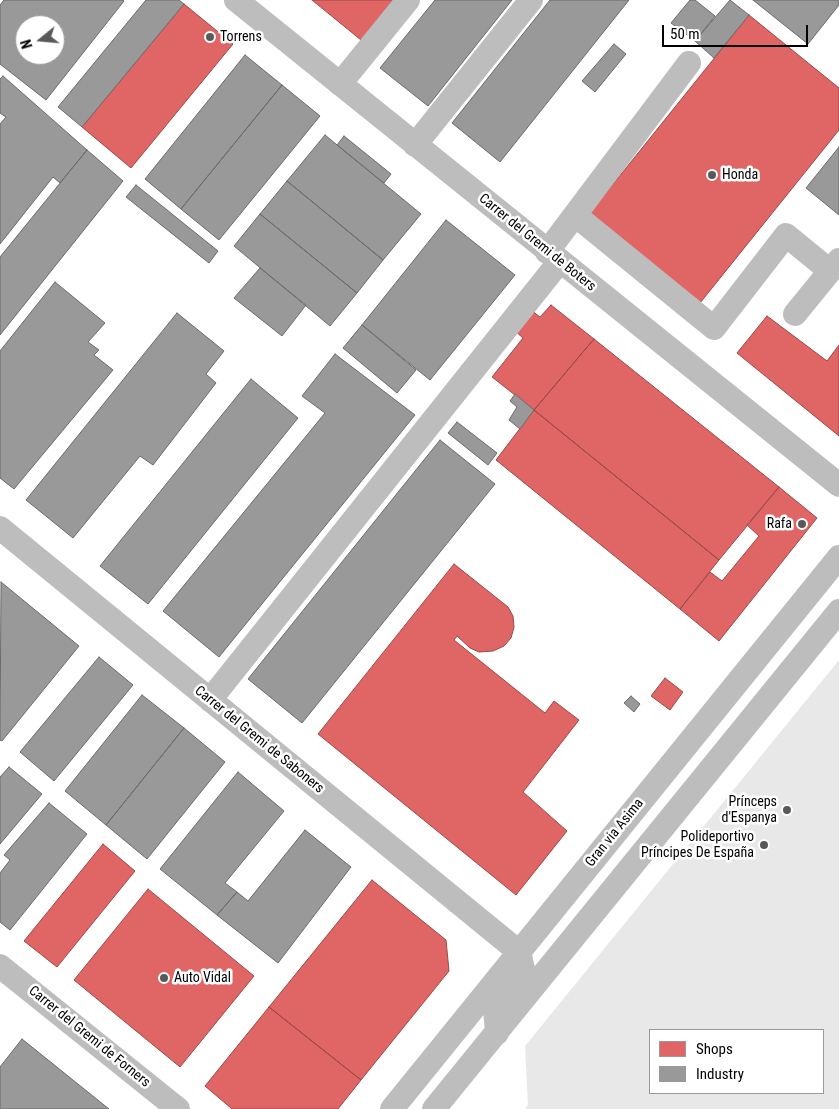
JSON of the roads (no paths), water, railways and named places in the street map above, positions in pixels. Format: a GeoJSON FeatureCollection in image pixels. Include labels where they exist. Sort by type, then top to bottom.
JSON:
{"type":"FeatureCollection","features":[{"type":"Feature","properties":{"kind":"street","name":"Carrer del Gremi de Boters"},"geometry":{"type":"LineString","coordinates":[[236,0],[839,485]]}},
{"type":"Feature","properties":{"kind":"street"},"geometry":{"type":"LineString","coordinates":[[340,84],[408,0]]}},
{"type":"Feature","properties":{"kind":"street"},"geometry":{"type":"LineString","coordinates":[[415,145],[531,0]]}},
{"type":"Feature","properties":{"kind":"street"},"geometry":{"type":"LineString","coordinates":[[210,700],[554,257],[574,215],[689,63]]}},
{"type":"Feature","properties":{"kind":"street"},"geometry":{"type":"LineString","coordinates":[[574,215],[714,328],[786,235],[834,266],[796,314]]}},
{"type":"Feature","properties":{"kind":"street","name":"Carrer del Gremi de Saboners"},"geometry":{"type":"LineString","coordinates":[[0,528],[519,952]]}},
{"type":"Feature","properties":{"kind":"street","name":"Gran via Asima"},"geometry":{"type":"LineString","coordinates":[[392,1109],[839,557]]}},
{"type":"Feature","properties":{"kind":"street"},"geometry":{"type":"LineString","coordinates":[[434,1109],[839,611]]}},
{"type":"Feature","properties":{"kind":"street"},"geometry":{"type":"LineString","coordinates":[[497,1033],[496,1009],[524,973],[519,952]]}},
{"type":"Feature","properties":{"kind":"street","name":"Carrer del Gremi de Forners"},"geometry":{"type":"LineString","coordinates":[[0,966],[178,1109]]}},
{"type":"Feature","properties":{"kind":"place","name":"Torrens"},"geometry":{"type":"Point","coordinates":[210,37]}},
{"type":"Feature","properties":{"kind":"place","name":"Honda"},"geometry":{"type":"Point","coordinates":[712,175]}},
{"type":"Feature","properties":{"kind":"place","name":"Rafa"},"geometry":{"type":"Point","coordinates":[802,524]}},
{"type":"Feature","properties":{"kind":"place","name":"Prínceps d'Espanya"},"geometry":{"type":"Point","coordinates":[787,810]}},
{"type":"Feature","properties":{"kind":"place","name":"Polideportivo Príncipes De España"},"geometry":{"type":"Point","coordinates":[764,845]}},
{"type":"Feature","properties":{"kind":"place","name":"Auto Vidal"},"geometry":{"type":"Point","coordinates":[164,978]}}]}
